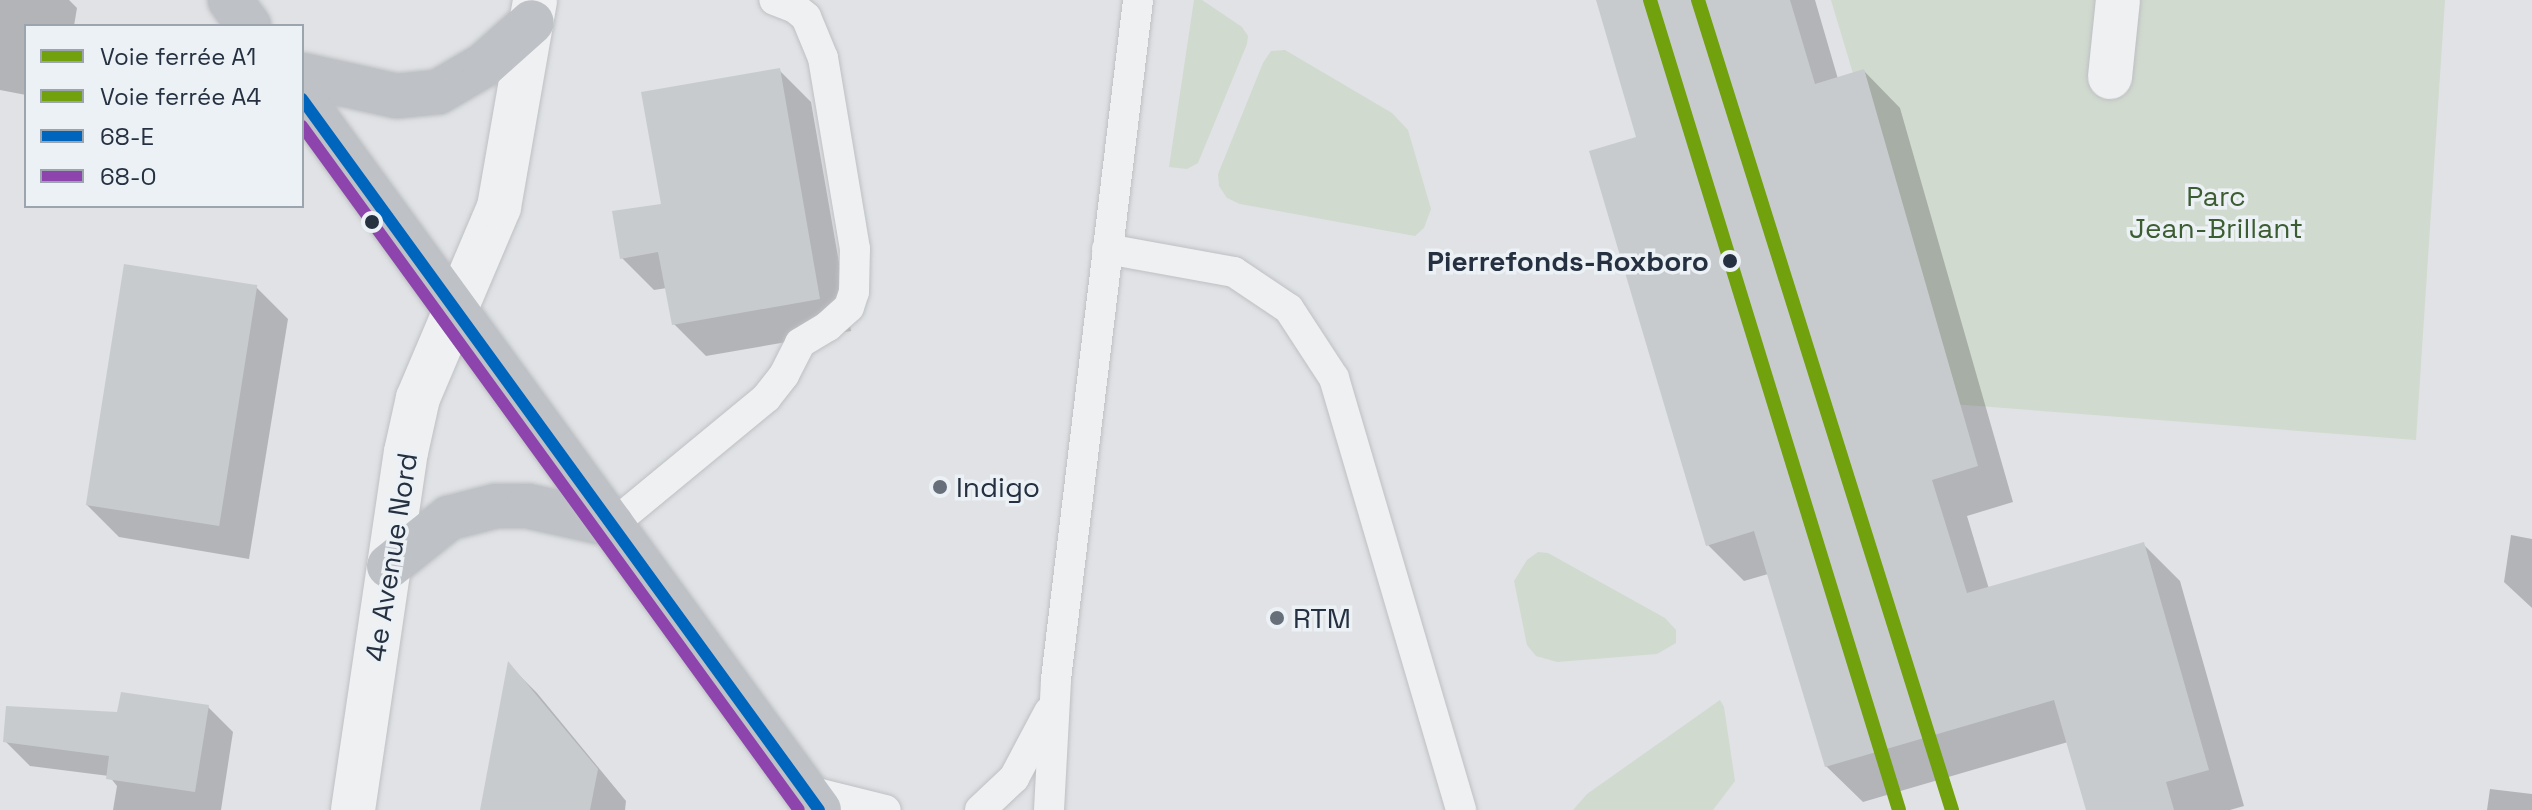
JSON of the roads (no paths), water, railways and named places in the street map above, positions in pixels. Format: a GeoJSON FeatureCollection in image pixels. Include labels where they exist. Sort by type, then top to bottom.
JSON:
{"type":"FeatureCollection","features":[{"type":"Feature","properties":{"kind":"main road"},"geometry":{"type":"LineString","coordinates":[[230,0],[248,24]]}},
{"type":"Feature","properties":{"kind":"main road"},"geometry":{"type":"LineString","coordinates":[[304,75],[397,96],[438,92],[484,65],[533,11]]}},
{"type":"Feature","properties":{"kind":"main road"},"geometry":{"type":"LineString","coordinates":[[304,102],[812,800]]}},
{"type":"Feature","properties":{"kind":"main road"},"geometry":{"type":"LineString","coordinates":[[389,566],[449,518],[496,506],[528,506],[612,525]]}},
{"type":"Feature","properties":{"kind":"street"},"geometry":{"type":"LineString","coordinates":[[2110,77],[2118,0]]}},
{"type":"Feature","properties":{"kind":"street","name":"4e Avenue Nord"},"geometry":{"type":"LineString","coordinates":[[353,810],[389,566],[418,398],[499,207],[533,11]]}},
{"type":"Feature","properties":{"kind":"lane"},"geometry":{"type":"LineString","coordinates":[[612,525],[766,398],[784,375],[800,343],[828,326],[849,307],[854,292],[855,249],[823,58],[814,28],[806,17],[795,8],[774,0]]}},
{"type":"Feature","properties":{"kind":"lane"},"geometry":{"type":"LineString","coordinates":[[1049,810],[1054,704],[1138,0]]}},
{"type":"Feature","properties":{"kind":"lane"},"geometry":{"type":"LineString","coordinates":[[1107,249],[1234,272],[1289,309],[1334,378],[1461,810]]}},
{"type":"Feature","properties":{"kind":"lane"},"geometry":{"type":"LineString","coordinates":[[980,810],[1014,778],[1054,704]]}},
{"type":"Feature","properties":{"kind":"lane"},"geometry":{"type":"LineString","coordinates":[[812,800],[886,810]]}},
{"type":"Feature","properties":{"kind":"rail line","name":"A4"},"geometry":{"type":"LineString","coordinates":[[1650,0],[1899,810]]}},
{"type":"Feature","properties":{"kind":"rail line","name":"A1"},"geometry":{"type":"LineString","coordinates":[[1698,0],[1952,810]]}},
{"type":"Feature","properties":{"kind":"place","name":"Pierrefonds-Roxboro"},"geometry":{"type":"Point","coordinates":[1730,261]}},
{"type":"Feature","properties":{"kind":"place","name":"Indigo"},"geometry":{"type":"Point","coordinates":[940,487]}},
{"type":"Feature","properties":{"kind":"place","name":"RTM"},"geometry":{"type":"Point","coordinates":[1277,618]}},
{"type":"Feature","properties":{"kind":"park label","name":"Parc Jean-Brillant"},"geometry":{"type":"Point","coordinates":[2216,212]}}]}
